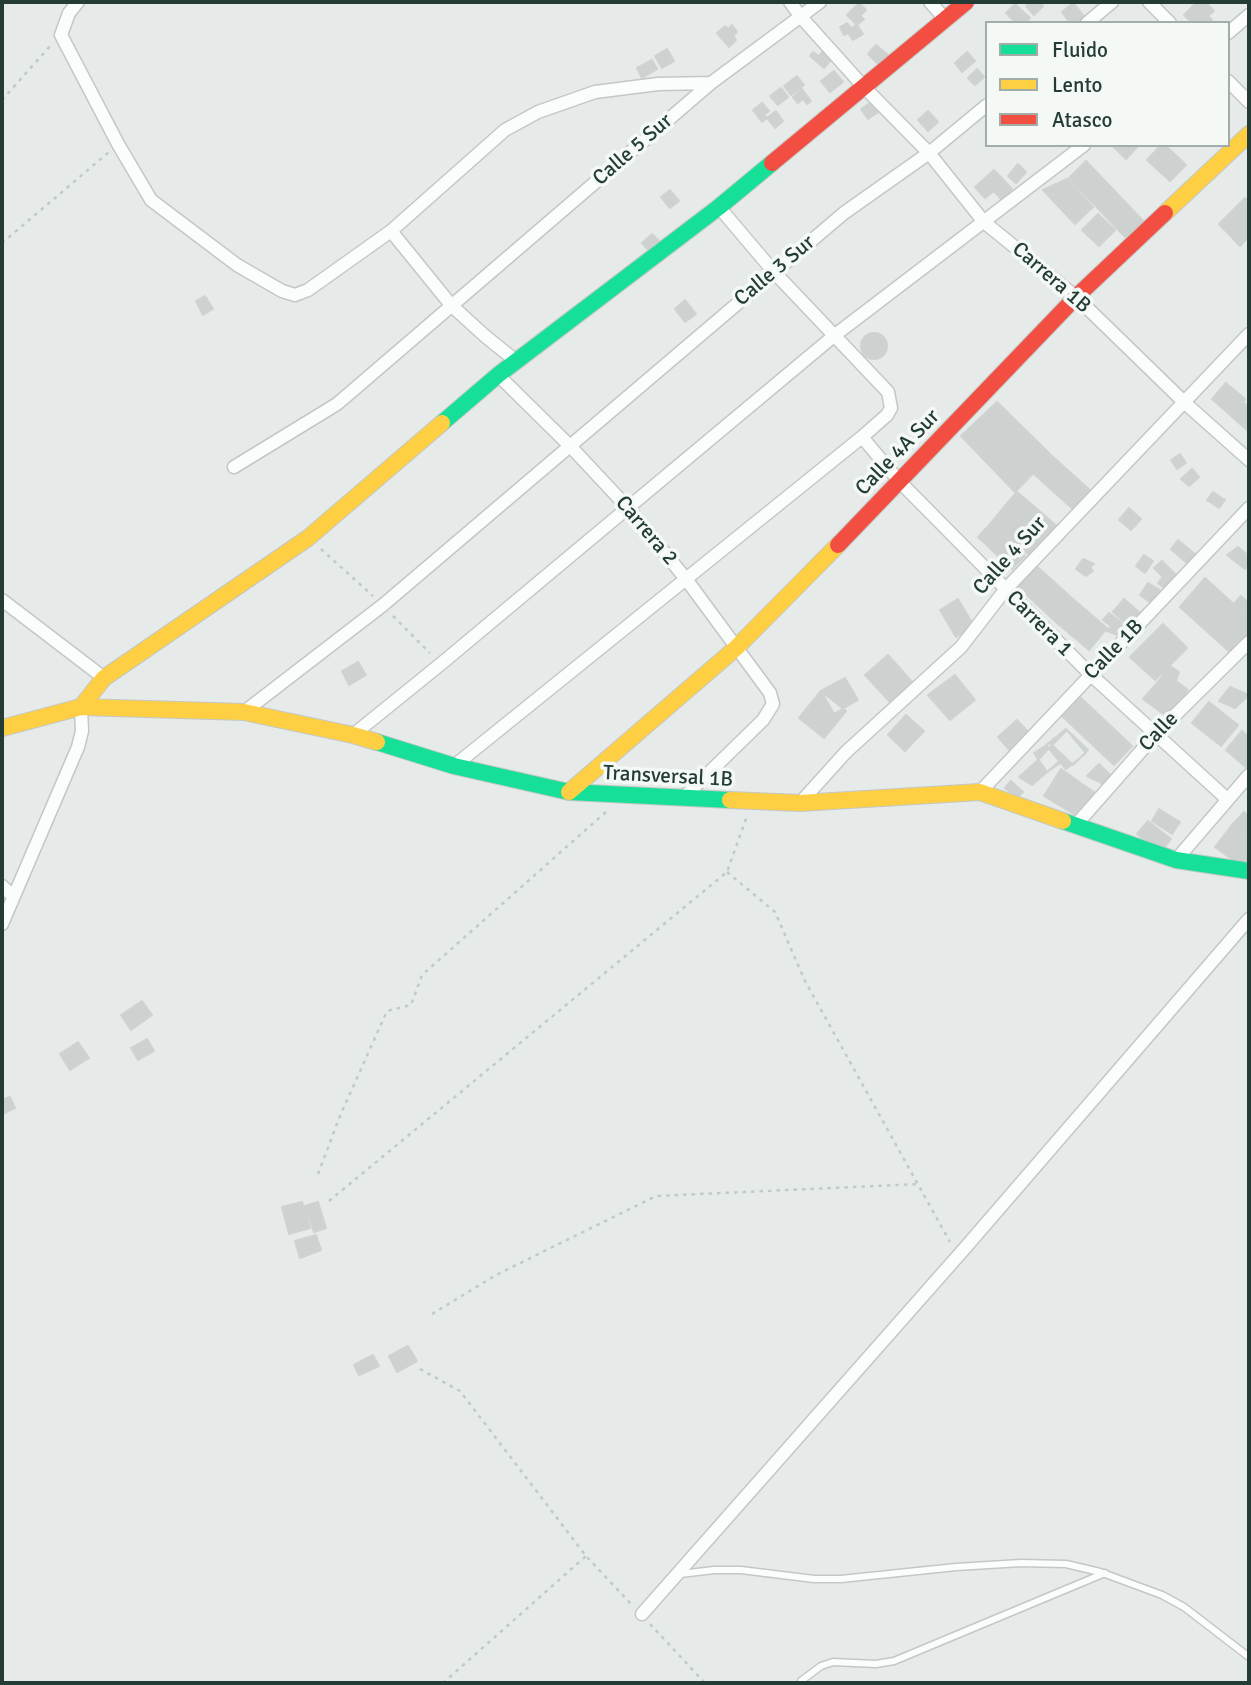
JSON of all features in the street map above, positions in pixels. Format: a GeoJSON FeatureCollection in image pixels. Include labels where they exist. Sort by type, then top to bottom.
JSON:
{"type":"FeatureCollection","features":[{"type":"Feature","properties":{"kind":"street"},"geometry":{"type":"LineString","coordinates":[[78,2],[69,13],[61,35],[118,144],[151,200],[237,265],[295,295],[308,290],[391,231],[505,130],[538,112],[595,92],[658,84],[711,83]]}},
{"type":"Feature","properties":{"kind":"street","name":"Carrera 1B"},"geometry":{"type":"LineString","coordinates":[[790,2],[863,86],[929,153],[984,222],[1076,297],[1185,403],[1249,460]]}},
{"type":"Feature","properties":{"kind":"street","name":"Calle 5 Sur"},"geometry":{"type":"LineString","coordinates":[[234,467],[337,404],[711,83],[820,2]]}},
{"type":"Feature","properties":{"kind":"street"},"geometry":{"type":"LineString","coordinates":[[930,2],[945,19]]}},
{"type":"Feature","properties":{"kind":"street"},"geometry":{"type":"LineString","coordinates":[[2,924],[78,747],[82,731],[81,707],[104,678],[308,538],[498,375],[719,207],[966,2]]}},
{"type":"Feature","properties":{"kind":"street"},"geometry":{"type":"LineString","coordinates":[[1089,21],[1112,2]]}},
{"type":"Feature","properties":{"kind":"street"},"geometry":{"type":"LineString","coordinates":[[1149,2],[1168,21]]}},
{"type":"Feature","properties":{"kind":"street"},"geometry":{"type":"LineString","coordinates":[[1230,31],[1249,15]]}},
{"type":"Feature","properties":{"kind":"street"},"geometry":{"type":"LineString","coordinates":[[1230,83],[1249,102]]}},
{"type":"Feature","properties":{"kind":"street","name":"Calle 3 Sur"},"geometry":{"type":"LineString","coordinates":[[244,712],[383,606],[844,213],[929,153],[985,107]]}},
{"type":"Feature","properties":{"kind":"street","name":"Calle 4A Sur"},"geometry":{"type":"LineString","coordinates":[[569,792],[736,648],[900,482],[1076,297],[1249,134]]}},
{"type":"Feature","properties":{"kind":"street"},"geometry":{"type":"LineString","coordinates":[[353,735],[835,335],[1081,147]]}},
{"type":"Feature","properties":{"kind":"street"},"geometry":{"type":"LineString","coordinates":[[454,766],[862,437],[887,415],[891,408],[888,392],[774,272],[719,207]]}},
{"type":"Feature","properties":{"kind":"street"},"geometry":{"type":"LineString","coordinates":[[391,231],[452,305],[485,337],[516,361]]}},
{"type":"Feature","properties":{"kind":"street","name":"Calle 4 Sur"},"geometry":{"type":"LineString","coordinates":[[800,803],[846,752],[961,647],[1005,590],[1249,334]]}},
{"type":"Feature","properties":{"kind":"street","name":"Carrera 2"},"geometry":{"type":"LineString","coordinates":[[498,375],[628,508],[686,579],[770,693],[773,704],[762,720],[682,799]]}},
{"type":"Feature","properties":{"kind":"street","name":"Carrera 1"},"geometry":{"type":"LineString","coordinates":[[862,437],[900,482],[1005,590],[1090,674],[1227,799]]}},
{"type":"Feature","properties":{"kind":"street","name":"Calle 1B"},"geometry":{"type":"LineString","coordinates":[[980,792],[1249,508]]}},
{"type":"Feature","properties":{"kind":"street"},"geometry":{"type":"LineString","coordinates":[[2,600],[104,678]]}},
{"type":"Feature","properties":{"kind":"street","name":"Calle"},"geometry":{"type":"LineString","coordinates":[[1075,826],[1156,734],[1249,642]]}},
{"type":"Feature","properties":{"kind":"street","name":"Transversal 1B"},"geometry":{"type":"LineString","coordinates":[[2,728],[81,707],[244,712],[353,735],[454,766],[569,792],[800,803],[980,792],[1176,860],[1249,871]]}},
{"type":"Feature","properties":{"kind":"street"},"geometry":{"type":"LineString","coordinates":[[1176,860],[1249,775]]}},
{"type":"Feature","properties":{"kind":"street"},"geometry":{"type":"LineString","coordinates":[[2,886],[13,896]]}},
{"type":"Feature","properties":{"kind":"street"},"geometry":{"type":"LineString","coordinates":[[642,1614],[965,1248],[1249,919]]}},
{"type":"Feature","properties":{"kind":"lane"},"geometry":{"type":"LineString","coordinates":[[677,1574],[741,1570],[814,1579],[841,1579],[956,1567],[1021,1563],[1066,1564],[1104,1573],[1184,1606],[1249,1657]]}},
{"type":"Feature","properties":{"kind":"lane"},"geometry":{"type":"LineString","coordinates":[[801,1681],[821,1666],[832,1662],[876,1664],[894,1661],[1104,1573]]}},
{"type":"Feature","properties":{"kind":"path"},"geometry":{"type":"LineString","coordinates":[[2,100],[61,35]]}},
{"type":"Feature","properties":{"kind":"path"},"geometry":{"type":"LineString","coordinates":[[2,243],[118,144]]}},
{"type":"Feature","properties":{"kind":"path"},"geometry":{"type":"LineString","coordinates":[[318,1174],[340,1116],[387,1011],[411,1005],[422,975],[626,795]]}},
{"type":"Feature","properties":{"kind":"path"},"geometry":{"type":"LineString","coordinates":[[329,1201],[727,872],[746,822],[750,802]]}},
{"type":"Feature","properties":{"kind":"path"},"geometry":{"type":"LineString","coordinates":[[727,872],[775,912],[805,981],[952,1245],[965,1248]]}},
{"type":"Feature","properties":{"kind":"path"},"geometry":{"type":"LineString","coordinates":[[432,1314],[496,1275],[656,1196],[919,1184]]}},
{"type":"Feature","properties":{"kind":"path"},"geometry":{"type":"LineString","coordinates":[[420,1369],[460,1391],[586,1556],[443,1683]]}},
{"type":"Feature","properties":{"kind":"building"},"geometry":{"type":"Polygon","coordinates":[[[1031,2],[1039,2],[1043,6],[1034,15],[1026,6],[1031,2]]]}},
{"type":"Feature","properties":{"kind":"building"},"geometry":{"type":"Polygon","coordinates":[[[1197,2],[1205,2],[1214,11],[1208,16],[1211,21],[1190,21],[1184,15],[1197,2]]]}},
{"type":"Feature","properties":{"kind":"building"},"geometry":{"type":"Polygon","coordinates":[[[859,3],[866,10],[860,16],[864,19],[857,25],[847,15],[859,3]]]}},
{"type":"Feature","properties":{"kind":"building"},"geometry":{"type":"Polygon","coordinates":[[[1073,3],[1087,20],[1069,21],[1062,12],[1073,3]]]}},
{"type":"Feature","properties":{"kind":"building"},"geometry":{"type":"Polygon","coordinates":[[[1015,4],[1030,18],[1027,21],[1014,21],[1006,13],[1015,4]]]}},
{"type":"Feature","properties":{"kind":"building"},"geometry":{"type":"Polygon","coordinates":[[[847,23],[851,28],[857,25],[863,34],[853,40],[848,33],[844,35],[840,27],[847,23]]]}},
{"type":"Feature","properties":{"kind":"building"},"geometry":{"type":"Polygon","coordinates":[[[732,25],[737,32],[733,36],[736,40],[729,47],[717,33],[725,26],[728,29],[732,25]]]}},
{"type":"Feature","properties":{"kind":"building"},"geometry":{"type":"Polygon","coordinates":[[[876,45],[888,55],[879,65],[868,54],[876,45]]]}},
{"type":"Feature","properties":{"kind":"building"},"geometry":{"type":"Polygon","coordinates":[[[667,49],[674,61],[662,68],[655,56],[667,49]]]}},
{"type":"Feature","properties":{"kind":"building"},"geometry":{"type":"Polygon","coordinates":[[[824,50],[833,57],[824,68],[810,56],[813,52],[819,56],[824,50]]]}},
{"type":"Feature","properties":{"kind":"building"},"geometry":{"type":"Polygon","coordinates":[[[967,52],[975,61],[962,72],[955,63],[967,52]]]}},
{"type":"Feature","properties":{"kind":"building"},"geometry":{"type":"Polygon","coordinates":[[[652,60],[657,69],[642,78],[637,68],[652,60]]]}},
{"type":"Feature","properties":{"kind":"building"},"geometry":{"type":"Polygon","coordinates":[[[977,69],[984,77],[975,85],[968,78],[977,69]]]}},
{"type":"Feature","properties":{"kind":"building"},"geometry":{"type":"Polygon","coordinates":[[[834,71],[843,82],[830,92],[821,81],[834,71]]]}},
{"type":"Feature","properties":{"kind":"building"},"geometry":{"type":"Polygon","coordinates":[[[797,76],[804,85],[791,95],[784,86],[797,76]]]}},
{"type":"Feature","properties":{"kind":"building"},"geometry":{"type":"Polygon","coordinates":[[[781,88],[788,97],[778,105],[770,96],[781,88]]]}},
{"type":"Feature","properties":{"kind":"building"},"geometry":{"type":"Polygon","coordinates":[[[802,89],[811,101],[807,104],[803,99],[798,103],[793,97],[802,89]]]}},
{"type":"Feature","properties":{"kind":"building"},"geometry":{"type":"Polygon","coordinates":[[[873,101],[880,111],[868,119],[861,109],[873,101]]]}},
{"type":"Feature","properties":{"kind":"building"},"geometry":{"type":"Polygon","coordinates":[[[762,103],[769,111],[762,122],[753,110],[762,103]]]}},
{"type":"Feature","properties":{"kind":"building"},"geometry":{"type":"Polygon","coordinates":[[[776,111],[783,121],[775,128],[767,118],[776,111]]]}},
{"type":"Feature","properties":{"kind":"building"},"geometry":{"type":"Polygon","coordinates":[[[928,111],[938,122],[928,131],[918,120],[928,111]]]}},
{"type":"Feature","properties":{"kind":"building"},"geometry":{"type":"Polygon","coordinates":[[[1114,147],[1137,147],[1126,159],[1114,147]]]}},
{"type":"Feature","properties":{"kind":"building"},"geometry":{"type":"Polygon","coordinates":[[[1159,147],[1167,147],[1186,165],[1170,181],[1147,160],[1159,147]]]}},
{"type":"Feature","properties":{"kind":"building"},"geometry":{"type":"Polygon","coordinates":[[[1086,161],[1147,225],[1129,241],[1069,178],[1086,161]]]}},
{"type":"Feature","properties":{"kind":"building"},"geometry":{"type":"Polygon","coordinates":[[[1018,164],[1026,172],[1016,183],[1008,176],[1018,164]]]}},
{"type":"Feature","properties":{"kind":"building"},"geometry":{"type":"Polygon","coordinates":[[[994,170],[1012,189],[1001,199],[994,191],[985,198],[975,187],[994,170]]]}},
{"type":"Feature","properties":{"kind":"building"},"geometry":{"type":"Polygon","coordinates":[[[1067,179],[1093,207],[1075,224],[1043,190],[1067,179]]]}},
{"type":"Feature","properties":{"kind":"building"},"geometry":{"type":"Polygon","coordinates":[[[670,190],[679,201],[670,208],[661,197],[670,190]]]}},
{"type":"Feature","properties":{"kind":"building"},"geometry":{"type":"Polygon","coordinates":[[[1245,198],[1249,202],[1249,236],[1240,246],[1219,224],[1245,198]]]}},
{"type":"Feature","properties":{"kind":"building"},"geometry":{"type":"Polygon","coordinates":[[[1098,214],[1115,230],[1099,246],[1082,230],[1098,214]]]}},
{"type":"Feature","properties":{"kind":"building"},"geometry":{"type":"Polygon","coordinates":[[[652,234],[663,245],[653,255],[642,243],[652,234]]]}},
{"type":"Feature","properties":{"kind":"building"},"geometry":{"type":"Polygon","coordinates":[[[205,296],[213,309],[203,315],[196,301],[205,296]]]}},
{"type":"Feature","properties":{"kind":"building"},"geometry":{"type":"Polygon","coordinates":[[[685,300],[696,314],[685,322],[675,309],[685,300]]]}},
{"type":"Feature","properties":{"kind":"building"},"geometry":{"type":"Polygon","coordinates":[[[874,333],[883,337],[887,346],[883,355],[874,359],[865,355],[861,346],[865,337],[874,333]]]}},
{"type":"Feature","properties":{"kind":"building"},"geometry":{"type":"Polygon","coordinates":[[[1226,383],[1245,399],[1243,403],[1249,406],[1248,431],[1212,399],[1226,383]]]}},
{"type":"Feature","properties":{"kind":"building"},"geometry":{"type":"Polygon","coordinates":[[[997,402],[1051,455],[1015,492],[961,436],[997,402]]]}},
{"type":"Feature","properties":{"kind":"building"},"geometry":{"type":"Polygon","coordinates":[[[1180,454],[1186,463],[1177,469],[1171,460],[1180,454]]]}},
{"type":"Feature","properties":{"kind":"building"},"geometry":{"type":"Polygon","coordinates":[[[1051,455],[1092,492],[1075,511],[1034,474],[1051,455]]]}},
{"type":"Feature","properties":{"kind":"building"},"geometry":{"type":"Polygon","coordinates":[[[1192,469],[1199,477],[1189,486],[1181,479],[1192,469]]]}},
{"type":"Feature","properties":{"kind":"building"},"geometry":{"type":"Polygon","coordinates":[[[1017,492],[1057,526],[1046,536],[1009,501],[1017,492]]]}},
{"type":"Feature","properties":{"kind":"building"},"geometry":{"type":"Polygon","coordinates":[[[1213,492],[1225,500],[1219,508],[1207,500],[1213,492]]]}},
{"type":"Feature","properties":{"kind":"building"},"geometry":{"type":"Polygon","coordinates":[[[1009,501],[1046,536],[1028,554],[991,523],[1009,501]]]}},
{"type":"Feature","properties":{"kind":"building"},"geometry":{"type":"Polygon","coordinates":[[[1129,508],[1141,519],[1131,530],[1119,520],[1129,508]]]}},
{"type":"Feature","properties":{"kind":"building"},"geometry":{"type":"Polygon","coordinates":[[[991,523],[1025,556],[1012,569],[978,537],[991,523]]]}},
{"type":"Feature","properties":{"kind":"building"},"geometry":{"type":"Polygon","coordinates":[[[1178,540],[1197,556],[1189,565],[1171,549],[1178,540]]]}},
{"type":"Feature","properties":{"kind":"building"},"geometry":{"type":"Polygon","coordinates":[[[1238,547],[1249,556],[1249,566],[1245,569],[1227,555],[1238,547]]]}},
{"type":"Feature","properties":{"kind":"building"},"geometry":{"type":"Polygon","coordinates":[[[1144,555],[1153,561],[1145,573],[1136,566],[1144,555]]]}},
{"type":"Feature","properties":{"kind":"building"},"geometry":{"type":"Polygon","coordinates":[[[1083,559],[1094,564],[1090,567],[1093,571],[1086,576],[1076,569],[1083,559]]]}},
{"type":"Feature","properties":{"kind":"building"},"geometry":{"type":"Polygon","coordinates":[[[1162,561],[1178,577],[1166,590],[1158,583],[1163,577],[1154,568],[1162,561]]]}},
{"type":"Feature","properties":{"kind":"building"},"geometry":{"type":"Polygon","coordinates":[[[1033,563],[1074,600],[1056,622],[1014,583],[1033,563]]]}},
{"type":"Feature","properties":{"kind":"building"},"geometry":{"type":"Polygon","coordinates":[[[1205,578],[1249,618],[1247,640],[1193,592],[1205,578]]]}},
{"type":"Feature","properties":{"kind":"building"},"geometry":{"type":"Polygon","coordinates":[[[1148,583],[1160,590],[1151,603],[1140,595],[1148,583]]]}},
{"type":"Feature","properties":{"kind":"building"},"geometry":{"type":"Polygon","coordinates":[[[1193,592],[1247,640],[1233,655],[1180,607],[1193,592]]]}},
{"type":"Feature","properties":{"kind":"building"},"geometry":{"type":"Polygon","coordinates":[[[1241,596],[1249,603],[1249,618],[1234,604],[1241,596]]]}},
{"type":"Feature","properties":{"kind":"building"},"geometry":{"type":"Polygon","coordinates":[[[958,599],[974,626],[956,637],[940,610],[958,599]]]}},
{"type":"Feature","properties":{"kind":"building"},"geometry":{"type":"Polygon","coordinates":[[[1124,599],[1140,613],[1129,626],[1113,612],[1124,599]]]}},
{"type":"Feature","properties":{"kind":"building"},"geometry":{"type":"Polygon","coordinates":[[[1074,600],[1107,628],[1089,650],[1056,622],[1074,600]]]}},
{"type":"Feature","properties":{"kind":"building"},"geometry":{"type":"Polygon","coordinates":[[[1109,613],[1125,625],[1118,635],[1107,631],[1111,626],[1103,620],[1109,613]]]}},
{"type":"Feature","properties":{"kind":"building"},"geometry":{"type":"Polygon","coordinates":[[[1163,624],[1187,648],[1155,680],[1130,657],[1163,624]]]}},
{"type":"Feature","properties":{"kind":"building"},"geometry":{"type":"Polygon","coordinates":[[[888,655],[913,683],[891,703],[865,675],[888,655]]]}},
{"type":"Feature","properties":{"kind":"building"},"geometry":{"type":"Polygon","coordinates":[[[358,662],[366,675],[349,685],[342,671],[358,662]]]}},
{"type":"Feature","properties":{"kind":"building"},"geometry":{"type":"Polygon","coordinates":[[[1170,666],[1179,672],[1176,681],[1188,690],[1180,701],[1157,683],[1170,666]]]}},
{"type":"Feature","properties":{"kind":"building"},"geometry":{"type":"Polygon","coordinates":[[[955,675],[975,700],[950,720],[928,695],[955,675]]]}},
{"type":"Feature","properties":{"kind":"building"},"geometry":{"type":"Polygon","coordinates":[[[845,678],[858,700],[834,714],[821,691],[845,678]]]}},
{"type":"Feature","properties":{"kind":"building"},"geometry":{"type":"Polygon","coordinates":[[[1157,683],[1180,701],[1169,718],[1143,699],[1157,683]]]}},
{"type":"Feature","properties":{"kind":"building"},"geometry":{"type":"Polygon","coordinates":[[[1230,687],[1249,695],[1235,708],[1219,701],[1230,687]]]}},
{"type":"Feature","properties":{"kind":"building"},"geometry":{"type":"Polygon","coordinates":[[[821,691],[846,711],[824,738],[799,718],[821,691]]]}},
{"type":"Feature","properties":{"kind":"building"},"geometry":{"type":"Polygon","coordinates":[[[1080,697],[1132,746],[1114,765],[1062,716],[1080,697]]]}},
{"type":"Feature","properties":{"kind":"building"},"geometry":{"type":"Polygon","coordinates":[[[1209,702],[1238,725],[1221,746],[1192,723],[1209,702]]]}},
{"type":"Feature","properties":{"kind":"building"},"geometry":{"type":"Polygon","coordinates":[[[906,715],[924,731],[905,751],[888,735],[906,715]]]}},
{"type":"Feature","properties":{"kind":"building"},"geometry":{"type":"Polygon","coordinates":[[[1017,720],[1031,735],[1013,754],[998,737],[1017,720]]]}},
{"type":"Feature","properties":{"kind":"building"},"geometry":{"type":"Polygon","coordinates":[[[1066,729],[1086,753],[1066,769],[1046,745],[1066,729]]]}},
{"type":"Feature","properties":{"kind":"building"},"geometry":{"type":"Polygon","coordinates":[[[1067,730],[1088,750],[1073,765],[1052,745],[1067,730]]]}},
{"type":"Feature","properties":{"kind":"building"},"geometry":{"type":"Polygon","coordinates":[[[1242,731],[1249,737],[1249,770],[1226,750],[1242,731]]]}},
{"type":"Feature","properties":{"kind":"building"},"geometry":{"type":"Polygon","coordinates":[[[1050,743],[1063,761],[1047,772],[1034,753],[1050,743]]]}},
{"type":"Feature","properties":{"kind":"building"},"geometry":{"type":"Polygon","coordinates":[[[1052,745],[1061,760],[1047,772],[1037,761],[1052,745]]]}},
{"type":"Feature","properties":{"kind":"building"},"geometry":{"type":"Polygon","coordinates":[[[1037,761],[1047,772],[1032,785],[1019,777],[1037,761]]]}},
{"type":"Feature","properties":{"kind":"building"},"geometry":{"type":"Polygon","coordinates":[[[1099,764],[1113,778],[1106,785],[1087,776],[1099,764]]]}},
{"type":"Feature","properties":{"kind":"building"},"geometry":{"type":"Polygon","coordinates":[[[1061,769],[1095,793],[1074,814],[1044,796],[1061,769]]]}},
{"type":"Feature","properties":{"kind":"building"},"geometry":{"type":"Polygon","coordinates":[[[1011,781],[1023,792],[1017,798],[1005,788],[1011,781]]]}},
{"type":"Feature","properties":{"kind":"building"},"geometry":{"type":"Polygon","coordinates":[[[1159,809],[1180,822],[1172,834],[1152,821],[1159,809]]]}},
{"type":"Feature","properties":{"kind":"building"},"geometry":{"type":"Polygon","coordinates":[[[1244,812],[1249,817],[1249,840],[1232,825],[1244,812]]]}},
{"type":"Feature","properties":{"kind":"building"},"geometry":{"type":"Polygon","coordinates":[[[1148,821],[1171,839],[1161,852],[1137,834],[1148,821]]]}},
{"type":"Feature","properties":{"kind":"building"},"geometry":{"type":"Polygon","coordinates":[[[1232,825],[1249,840],[1249,858],[1241,866],[1215,847],[1232,825]]]}},
{"type":"Feature","properties":{"kind":"building"},"geometry":{"type":"Polygon","coordinates":[[[142,1001],[152,1015],[131,1030],[121,1015],[142,1001]]]}},
{"type":"Feature","properties":{"kind":"building"},"geometry":{"type":"Polygon","coordinates":[[[147,1039],[154,1051],[138,1060],[131,1048],[147,1039]]]}},
{"type":"Feature","properties":{"kind":"building"},"geometry":{"type":"Polygon","coordinates":[[[78,1042],[89,1058],[70,1070],[60,1054],[78,1042]]]}},
{"type":"Feature","properties":{"kind":"building"},"geometry":{"type":"Polygon","coordinates":[[[10,1097],[15,1108],[2,1114],[2,1100],[10,1097]]]}},
{"type":"Feature","properties":{"kind":"building"},"geometry":{"type":"Polygon","coordinates":[[[302,1202],[310,1228],[289,1234],[282,1207],[302,1202]]]}},
{"type":"Feature","properties":{"kind":"building"},"geometry":{"type":"Polygon","coordinates":[[[318,1202],[326,1228],[314,1232],[305,1206],[318,1202]]]}},
{"type":"Feature","properties":{"kind":"building"},"geometry":{"type":"Polygon","coordinates":[[[316,1235],[321,1250],[300,1258],[295,1241],[316,1235]]]}},
{"type":"Feature","properties":{"kind":"building"},"geometry":{"type":"Polygon","coordinates":[[[408,1346],[417,1361],[397,1372],[389,1356],[408,1346]]]}},
{"type":"Feature","properties":{"kind":"building"},"geometry":{"type":"Polygon","coordinates":[[[373,1355],[379,1366],[359,1375],[354,1365],[373,1355]]]}},
{"type":"Feature","properties":{"kind":"traffic: fast"},"geometry":{"type":"LineString","coordinates":[[442,423],[498,375],[719,207],[772,163]]}},
{"type":"Feature","properties":{"kind":"traffic: fast"},"geometry":{"type":"LineString","coordinates":[[377,742],[454,766],[569,792],[730,800]]}},
{"type":"Feature","properties":{"kind":"traffic: fast"},"geometry":{"type":"LineString","coordinates":[[1063,821],[1176,860],[1249,871]]}},
{"type":"Feature","properties":{"kind":"traffic: slow"},"geometry":{"type":"LineString","coordinates":[[1165,213],[1249,134]]}},
{"type":"Feature","properties":{"kind":"traffic: slow"},"geometry":{"type":"LineString","coordinates":[[2,728],[81,707],[104,678],[308,538],[442,423]]}},
{"type":"Feature","properties":{"kind":"traffic: slow"},"geometry":{"type":"LineString","coordinates":[[569,792],[736,648],[838,545]]}},
{"type":"Feature","properties":{"kind":"traffic: slow"},"geometry":{"type":"LineString","coordinates":[[81,707],[244,712],[377,742]]}},
{"type":"Feature","properties":{"kind":"traffic: slow"},"geometry":{"type":"LineString","coordinates":[[730,800],[800,803],[980,792],[1063,821]]}},
{"type":"Feature","properties":{"kind":"traffic: jam"},"geometry":{"type":"LineString","coordinates":[[772,163],[966,2]]}},
{"type":"Feature","properties":{"kind":"traffic: jam"},"geometry":{"type":"LineString","coordinates":[[838,545],[1076,297],[1165,213]]}}]}
